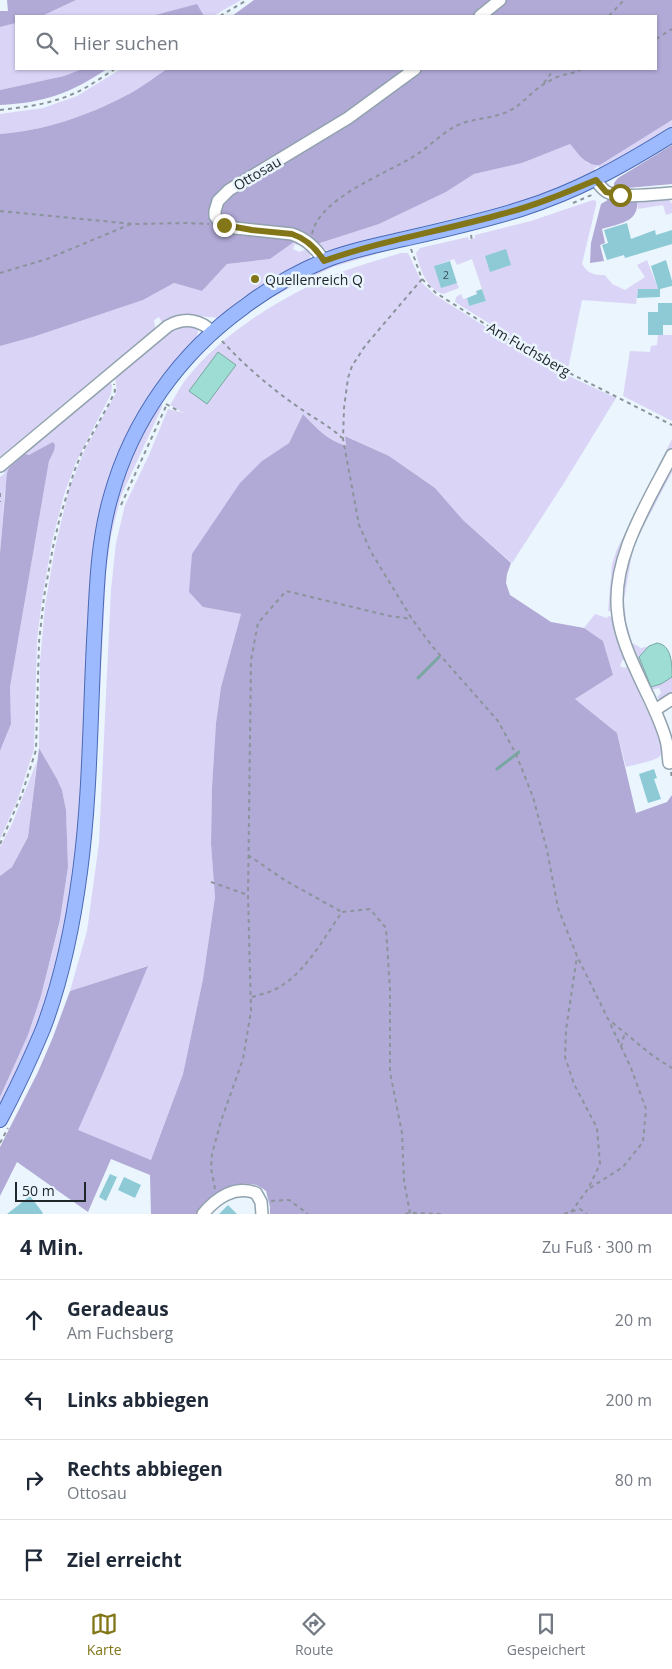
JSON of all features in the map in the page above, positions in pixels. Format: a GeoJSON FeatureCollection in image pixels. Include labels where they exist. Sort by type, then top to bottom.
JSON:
{"type":"FeatureCollection","features":[{"type":"Feature","properties":{"kind":"main road"},"geometry":{"type":"LineString","coordinates":[[0,1120],[19,1083],[45,1023],[74,916],[87,806],[97,580],[104,524],[111,493],[129,449],[156,396],[175,371],[216,336],[230,317],[282,282],[324,261],[372,246],[520,210],[596,180],[672,135]]}},
{"type":"Feature","properties":{"kind":"street"},"geometry":{"type":"LineString","coordinates":[[481,15],[500,0]]}},
{"type":"Feature","properties":{"kind":"street","name":"Ottosau"},"geometry":{"type":"LineString","coordinates":[[224,225],[216,219],[215,210],[218,201],[229,190],[348,118],[414,70]]}},
{"type":"Feature","properties":{"kind":"street"},"geometry":{"type":"LineString","coordinates":[[596,180],[605,190],[615,194],[672,193]]}},
{"type":"Feature","properties":{"kind":"street"},"geometry":{"type":"LineString","coordinates":[[224,225],[292,234],[303,238],[314,246],[324,261]]}},
{"type":"Feature","properties":{"kind":"street"},"geometry":{"type":"LineString","coordinates":[[0,466],[168,326],[179,321],[196,322],[205,325],[216,336]]}},
{"type":"Feature","properties":{"kind":"street"},"geometry":{"type":"LineString","coordinates":[[669,763],[669,745],[626,645],[618,615],[617,601],[621,563],[638,521],[672,455]]}},
{"type":"Feature","properties":{"kind":"street"},"geometry":{"type":"LineString","coordinates":[[655,710],[672,699]]}},
{"type":"Feature","properties":{"kind":"street"},"geometry":{"type":"LineString","coordinates":[[203,1214],[218,1198],[235,1192],[251,1191],[256,1193],[261,1202],[262,1214]]}},
{"type":"Feature","properties":{"kind":"path"},"geometry":{"type":"LineString","coordinates":[[222,15],[247,0]]}},
{"type":"Feature","properties":{"kind":"path"},"geometry":{"type":"LineString","coordinates":[[610,15],[624,0]]}},
{"type":"Feature","properties":{"kind":"path"},"geometry":{"type":"LineString","coordinates":[[657,38],[672,29]]}},
{"type":"Feature","properties":{"kind":"path"},"geometry":{"type":"LineString","coordinates":[[0,110],[36,106],[64,97],[81,90],[113,70]]}},
{"type":"Feature","properties":{"kind":"path"},"geometry":{"type":"LineString","coordinates":[[543,85],[553,70]]}},
{"type":"Feature","properties":{"kind":"path"},"geometry":{"type":"LineString","coordinates":[[314,246],[312,235],[319,218],[328,207],[354,189],[420,153],[454,127],[468,121],[496,116],[509,111],[558,76],[575,73],[580,70]]}},
{"type":"Feature","properties":{"kind":"path"},"geometry":{"type":"LineString","coordinates":[[0,210],[134,224],[187,223],[224,225]]}},
{"type":"Feature","properties":{"kind":"path"},"geometry":{"type":"LineString","coordinates":[[0,272],[47,259],[134,224]]}},
{"type":"Feature","properties":{"kind":"path","name":"Am Fuchsberg"},"geometry":{"type":"LineString","coordinates":[[411,247],[422,279],[436,293],[534,355],[672,425]]}},
{"type":"Feature","properties":{"kind":"path"},"geometry":{"type":"LineString","coordinates":[[422,279],[365,346],[352,366],[348,378],[345,400],[344,438],[359,525],[371,552],[412,619],[432,646],[498,721],[516,754],[533,797],[547,850],[558,908],[577,956],[621,1047],[646,1109],[643,1142],[623,1167],[588,1189]]}},
{"type":"Feature","properties":{"kind":"path"},"geometry":{"type":"LineString","coordinates":[[216,336],[259,376],[304,411],[344,438]]}},
{"type":"Feature","properties":{"kind":"path"},"geometry":{"type":"LineString","coordinates":[[0,844],[22,794],[36,750],[39,642],[44,597],[62,509],[78,460],[110,402],[114,391],[114,384]]}},
{"type":"Feature","properties":{"kind":"path"},"geometry":{"type":"LineString","coordinates":[[167,405],[180,412]]}},
{"type":"Feature","properties":{"kind":"path"},"geometry":{"type":"LineString","coordinates":[[0,493],[0,502]]}},
{"type":"Feature","properties":{"kind":"path"},"geometry":{"type":"LineString","coordinates":[[218,1198],[213,1183],[212,1154],[221,1121],[243,1060],[252,997],[248,895],[250,669],[258,623],[286,591],[390,616],[412,619]]}},
{"type":"Feature","properties":{"kind":"path"},"geometry":{"type":"LineString","coordinates":[[248,855],[286,881],[342,912],[370,909],[386,928],[390,990],[390,1072],[402,1133],[404,1181],[410,1213]]}},
{"type":"Feature","properties":{"kind":"path"},"geometry":{"type":"LineString","coordinates":[[211,882],[248,895]]}},
{"type":"Feature","properties":{"kind":"path"},"geometry":{"type":"LineString","coordinates":[[252,997],[269,993],[284,984],[307,960],[342,912]]}},
{"type":"Feature","properties":{"kind":"path"},"geometry":{"type":"LineString","coordinates":[[571,1212],[588,1189],[600,1164],[597,1128],[574,1084],[565,1057],[566,1030],[577,956]]}},
{"type":"Feature","properties":{"kind":"path"},"geometry":{"type":"LineString","coordinates":[[608,1019],[653,1056],[672,1068]]}},
{"type":"Feature","properties":{"kind":"path"},"geometry":{"type":"LineString","coordinates":[[621,1047],[625,1032]]}},
{"type":"Feature","properties":{"kind":"path"},"geometry":{"type":"LineString","coordinates":[[261,1202],[289,1200],[308,1214]]}},
{"type":"Feature","properties":{"kind":"path"},"geometry":{"type":"LineString","coordinates":[[564,1214],[580,1209],[588,1214]]}},
{"type":"Feature","properties":{"kind":"path"},"geometry":{"type":"LineString","coordinates":[[405,1214],[442,1214]]}},
{"type":"Feature","properties":{"kind":"shaded area"},"geometry":{"type":"Polygon","coordinates":[[[7,0],[76,0],[44,15],[15,15],[15,23],[0,27],[0,11],[8,11],[7,0]]]}},
{"type":"Feature","properties":{"kind":"shaded area"},"geometry":{"type":"Polygon","coordinates":[[[76,0],[241,0],[215,15],[203,15],[196,5],[153,15],[44,15],[76,0]]]}},
{"type":"Feature","properties":{"kind":"shaded area"},"geometry":{"type":"Polygon","coordinates":[[[254,0],[672,0],[672,120],[600,165],[590,164],[570,144],[522,163],[474,174],[446,192],[379,224],[317,244],[304,235],[270,259],[227,264],[202,291],[174,283],[143,300],[33,337],[0,346],[0,134],[32,130],[80,116],[131,93],[166,70],[657,70],[657,15],[233,15],[254,0]]]}},
{"type":"Feature","properties":{"kind":"shaded area"},"geometry":{"type":"Polygon","coordinates":[[[197,4],[203,15],[155,15],[197,4]]]}},
{"type":"Feature","properties":{"kind":"shaded area"},"geometry":{"type":"Polygon","coordinates":[[[15,23],[15,70],[79,70],[64,76],[0,90],[0,27],[15,23]]]}},
{"type":"Feature","properties":{"kind":"shaded area"},"geometry":{"type":"Polygon","coordinates":[[[79,70],[105,70],[69,90],[44,99],[0,105],[0,90],[64,76],[79,70]]]}},
{"type":"Feature","properties":{"kind":"shaded area"},"geometry":{"type":"Polygon","coordinates":[[[119,70],[166,70],[131,93],[80,116],[32,130],[0,134],[0,114],[43,108],[77,96],[119,70]]]}},
{"type":"Feature","properties":{"kind":"shaded area"},"geometry":{"type":"Polygon","coordinates":[[[672,120],[672,128],[601,170],[598,166],[594,169],[597,173],[543,195],[333,251],[326,250],[317,244],[379,224],[446,192],[474,174],[522,163],[570,144],[587,163],[600,165],[672,120]]]}},
{"type":"Feature","properties":{"kind":"shaded area"},"geometry":{"type":"Polygon","coordinates":[[[672,145],[672,184],[616,189],[614,187],[614,183],[618,178],[672,145]]]}},
{"type":"Feature","properties":{"kind":"shaded area"},"geometry":{"type":"Polygon","coordinates":[[[611,198],[637,199],[637,207],[632,217],[622,223],[602,229],[605,243],[600,245],[604,261],[590,263],[591,243],[601,204],[611,198]]]}},
{"type":"Feature","properties":{"kind":"shaded area"},"geometry":{"type":"Polygon","coordinates":[[[668,198],[672,204],[672,213],[666,215],[663,205],[638,209],[637,199],[668,198]]]}},
{"type":"Feature","properties":{"kind":"shaded area"},"geometry":{"type":"Polygon","coordinates":[[[593,200],[596,201],[596,205],[582,264],[584,267],[592,273],[605,275],[612,284],[625,290],[645,277],[637,265],[647,260],[658,289],[638,289],[636,304],[582,300],[568,369],[538,354],[455,302],[456,297],[461,294],[463,299],[467,298],[469,306],[486,301],[472,259],[457,265],[454,259],[434,266],[457,283],[459,288],[443,294],[428,283],[422,271],[416,253],[420,248],[468,237],[469,240],[475,238],[475,235],[531,221],[593,200]]]}},
{"type":"Feature","properties":{"kind":"shaded area"},"geometry":{"type":"Polygon","coordinates":[[[299,239],[298,245],[295,244],[293,249],[299,252],[307,249],[311,252],[310,258],[305,263],[273,278],[242,298],[218,318],[182,317],[162,323],[159,317],[154,320],[155,328],[0,457],[0,346],[33,337],[143,300],[174,283],[202,291],[227,264],[270,259],[299,239]]]}},
{"type":"Feature","properties":{"kind":"shaded area"},"geometry":{"type":"Polygon","coordinates":[[[403,246],[333,267],[297,284],[266,301],[226,330],[265,298],[312,273],[351,257],[403,246]]]}},
{"type":"Feature","properties":{"kind":"shaded area"},"geometry":{"type":"Polygon","coordinates":[[[401,253],[408,253],[422,283],[435,295],[556,370],[616,398],[512,563],[463,520],[435,488],[389,456],[346,436],[346,446],[333,440],[318,429],[303,414],[289,443],[262,461],[203,607],[241,614],[221,687],[216,723],[211,844],[215,897],[203,979],[183,1074],[151,1160],[77,1130],[105,1069],[147,966],[70,991],[87,931],[99,843],[111,590],[116,543],[125,505],[168,409],[184,413],[170,405],[184,382],[215,348],[273,305],[315,283],[336,274],[401,253]]]}},
{"type":"Feature","properties":{"kind":"shaded area"},"geometry":{"type":"Polygon","coordinates":[[[184,325],[196,327],[198,331],[197,337],[105,496],[81,812],[68,914],[43,1012],[0,1110],[0,1097],[28,1035],[41,996],[60,921],[68,867],[66,810],[62,790],[39,748],[40,662],[45,606],[55,548],[69,489],[85,449],[116,393],[116,374],[165,333],[184,325]]]}},
{"type":"Feature","properties":{"kind":"shaded area"},"geometry":{"type":"Polygon","coordinates":[[[658,335],[672,335],[672,421],[623,396],[630,351],[650,352],[651,346],[657,345],[658,335]]]}},
{"type":"Feature","properties":{"kind":"shaded area"},"geometry":{"type":"Polygon","coordinates":[[[218,352],[236,365],[207,404],[189,391],[218,352]]]}},
{"type":"Feature","properties":{"kind":"shaded area"},"geometry":{"type":"Polygon","coordinates":[[[108,381],[112,385],[111,394],[76,462],[64,495],[52,541],[37,640],[34,749],[18,799],[0,839],[0,751],[11,724],[10,687],[49,461],[54,451],[5,489],[0,553],[0,477],[4,474],[7,466],[108,381]]]}},
{"type":"Feature","properties":{"kind":"shaded area"},"geometry":{"type":"Polygon","coordinates":[[[162,404],[121,496],[111,536],[106,573],[100,692],[98,693],[106,562],[118,498],[128,467],[150,418],[162,404]]]}},
{"type":"Feature","properties":{"kind":"shaded area"},"geometry":{"type":"Polygon","coordinates":[[[303,414],[327,437],[346,446],[345,436],[389,456],[435,488],[463,520],[511,563],[506,583],[510,595],[551,622],[584,628],[603,641],[613,675],[575,699],[617,733],[636,813],[667,802],[672,795],[672,1214],[270,1214],[266,1191],[256,1185],[239,1184],[222,1190],[215,1195],[202,1207],[198,1214],[151,1214],[150,1175],[111,1159],[88,1212],[17,1162],[0,1196],[0,1147],[38,1072],[70,991],[148,966],[78,1130],[151,1160],[183,1074],[203,979],[215,897],[211,844],[216,723],[221,687],[241,614],[203,607],[189,592],[192,554],[240,483],[262,461],[289,443],[303,414]]]}},
{"type":"Feature","properties":{"kind":"shaded area"},"geometry":{"type":"Polygon","coordinates":[[[672,439],[672,447],[646,497],[613,611],[608,611],[612,564],[617,549],[672,439]]]}},
{"type":"Feature","properties":{"kind":"shaded area"},"geometry":{"type":"Polygon","coordinates":[[[53,442],[55,445],[54,451],[49,461],[10,687],[11,724],[0,751],[0,553],[7,473],[9,468],[25,454],[29,455],[53,442]]]}},
{"type":"Feature","properties":{"kind":"shaded area"},"geometry":{"type":"Polygon","coordinates":[[[672,463],[672,472],[635,543],[624,600],[626,621],[632,643],[641,648],[649,646],[639,657],[651,687],[661,684],[672,677],[672,695],[662,701],[657,697],[661,693],[659,688],[650,690],[628,643],[620,602],[626,560],[672,463]]]}},
{"type":"Feature","properties":{"kind":"shaded area"},"geometry":{"type":"Polygon","coordinates":[[[595,614],[607,618],[608,616],[615,618],[626,658],[620,666],[624,668],[630,666],[643,696],[641,698],[661,744],[660,756],[654,760],[626,767],[617,733],[575,699],[613,675],[603,641],[584,628],[595,614]]]}},
{"type":"Feature","properties":{"kind":"shaded area"},"geometry":{"type":"Polygon","coordinates":[[[657,643],[666,647],[668,651],[672,677],[661,684],[651,687],[639,657],[649,646],[657,643]]]}},
{"type":"Feature","properties":{"kind":"shaded area"},"geometry":{"type":"Polygon","coordinates":[[[39,748],[62,790],[66,810],[68,867],[60,920],[41,996],[28,1035],[0,1097],[0,876],[12,867],[28,837],[39,748]]]}},
{"type":"Feature","properties":{"kind":"shaded area"},"geometry":{"type":"Polygon","coordinates":[[[37,761],[28,837],[12,867],[0,876],[0,847],[12,824],[37,761]]]}},
{"type":"Feature","properties":{"kind":"building"},"geometry":{"type":"Polygon","coordinates":[[[627,223],[631,239],[655,230],[656,235],[672,230],[672,244],[625,258],[624,255],[607,260],[602,245],[608,243],[604,230],[627,223]]]}},
{"type":"Feature","properties":{"kind":"building"},"geometry":{"type":"Polygon","coordinates":[[[506,249],[511,265],[490,272],[485,256],[506,249]]]}},
{"type":"Feature","properties":{"kind":"building"},"geometry":{"type":"Polygon","coordinates":[[[666,260],[672,286],[660,289],[660,297],[637,298],[638,289],[658,289],[651,266],[666,260]]]}},
{"type":"Feature","properties":{"kind":"building"},"geometry":{"type":"Polygon","coordinates":[[[450,261],[457,283],[441,288],[434,266],[450,261]]]}},
{"type":"Feature","properties":{"kind":"building"},"geometry":{"type":"Polygon","coordinates":[[[482,289],[486,301],[469,306],[467,298],[477,294],[476,291],[482,289]]]}},
{"type":"Feature","properties":{"kind":"building"},"geometry":{"type":"Polygon","coordinates":[[[658,303],[672,303],[672,325],[663,325],[663,335],[648,335],[648,312],[658,312],[658,303]]]}},
{"type":"Feature","properties":{"kind":"building"},"geometry":{"type":"Polygon","coordinates":[[[654,769],[657,778],[654,779],[661,799],[648,803],[639,774],[654,769]]]}},
{"type":"Feature","properties":{"kind":"building"},"geometry":{"type":"Polygon","coordinates":[[[110,1174],[117,1177],[106,1201],[99,1197],[110,1174]]]}},
{"type":"Feature","properties":{"kind":"building"},"geometry":{"type":"Polygon","coordinates":[[[124,1177],[141,1185],[135,1198],[118,1190],[124,1177]]]}},
{"type":"Feature","properties":{"kind":"building"},"geometry":{"type":"Polygon","coordinates":[[[30,1196],[42,1214],[7,1214],[30,1196]]]}},
{"type":"Feature","properties":{"kind":"building"},"geometry":{"type":"Polygon","coordinates":[[[228,1205],[237,1214],[219,1214],[228,1205]]]}},
{"type":"Feature","properties":{"kind":"waterway"},"geometry":{"type":"LineString","coordinates":[[418,678],[439,657]]}},
{"type":"Feature","properties":{"kind":"waterway"},"geometry":{"type":"LineString","coordinates":[[497,769],[519,752]]}},
{"type":"Feature","properties":{"kind":"place","name":"Quellenreich Q"},"geometry":{"type":"Point","coordinates":[255,279]}},
{"type":"Feature","properties":{"kind":"route"},"geometry":{"type":"LineString","coordinates":[[224,225],[299,236],[312,245],[324,261],[372,246],[520,210],[596,180],[606,192],[620,195]]}}]}
